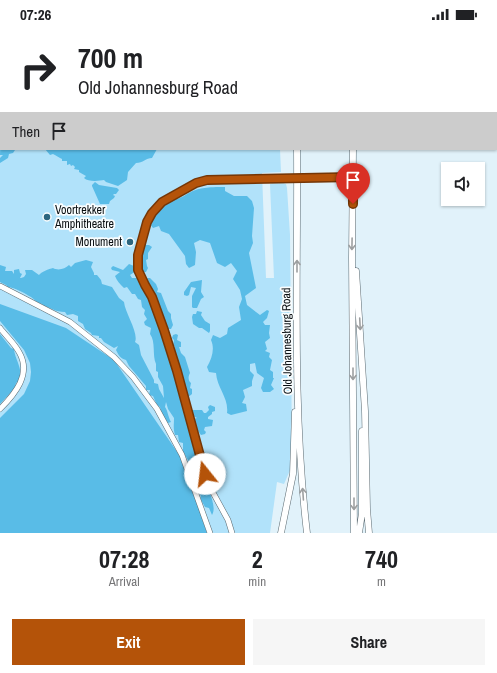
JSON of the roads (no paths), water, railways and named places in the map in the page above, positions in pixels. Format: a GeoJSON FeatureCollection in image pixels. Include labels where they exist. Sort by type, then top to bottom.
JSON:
{"type":"FeatureCollection","features":[{"type":"Feature","properties":{"kind":"main road","name":"Old Johannesburg Road"},"geometry":{"type":"LineString","coordinates":[[297,150],[297,328],[300,451],[307,533]]}},
{"type":"Feature","properties":{"kind":"main road"},"geometry":{"type":"LineString","coordinates":[[353,150],[352,258],[354,533]]}},
{"type":"Feature","properties":{"kind":"main road"},"geometry":{"type":"LineString","coordinates":[[352,258],[357,283],[364,394],[369,533]]}},
{"type":"Feature","properties":{"kind":"main road"},"geometry":{"type":"LineString","coordinates":[[281,533],[293,474],[295,450],[295,354],[297,328]]}},
{"type":"Feature","properties":{"kind":"main road"},"geometry":{"type":"LineString","coordinates":[[359,533],[362,513],[364,394]]}},
{"type":"Feature","properties":{"kind":"street"},"geometry":{"type":"LineString","coordinates":[[232,533],[228,520],[211,489],[205,474],[177,371],[164,330],[152,297],[138,270],[138,255],[147,222],[152,213],[162,202],[196,183],[207,180],[353,177]]}},
{"type":"Feature","properties":{"kind":"street"},"geometry":{"type":"LineString","coordinates":[[0,286],[70,322],[109,352],[133,377],[157,409],[182,455],[210,533]]}},
{"type":"Feature","properties":{"kind":"street"},"geometry":{"type":"LineString","coordinates":[[0,328],[19,351],[24,368],[22,379],[18,388],[0,408]]}},
{"type":"Feature","properties":{"kind":"place","name":"Voortrekker Amphitheatre"},"geometry":{"type":"Point","coordinates":[47,217]}},
{"type":"Feature","properties":{"kind":"place","name":"Monument"},"geometry":{"type":"Point","coordinates":[130,242]}}]}
